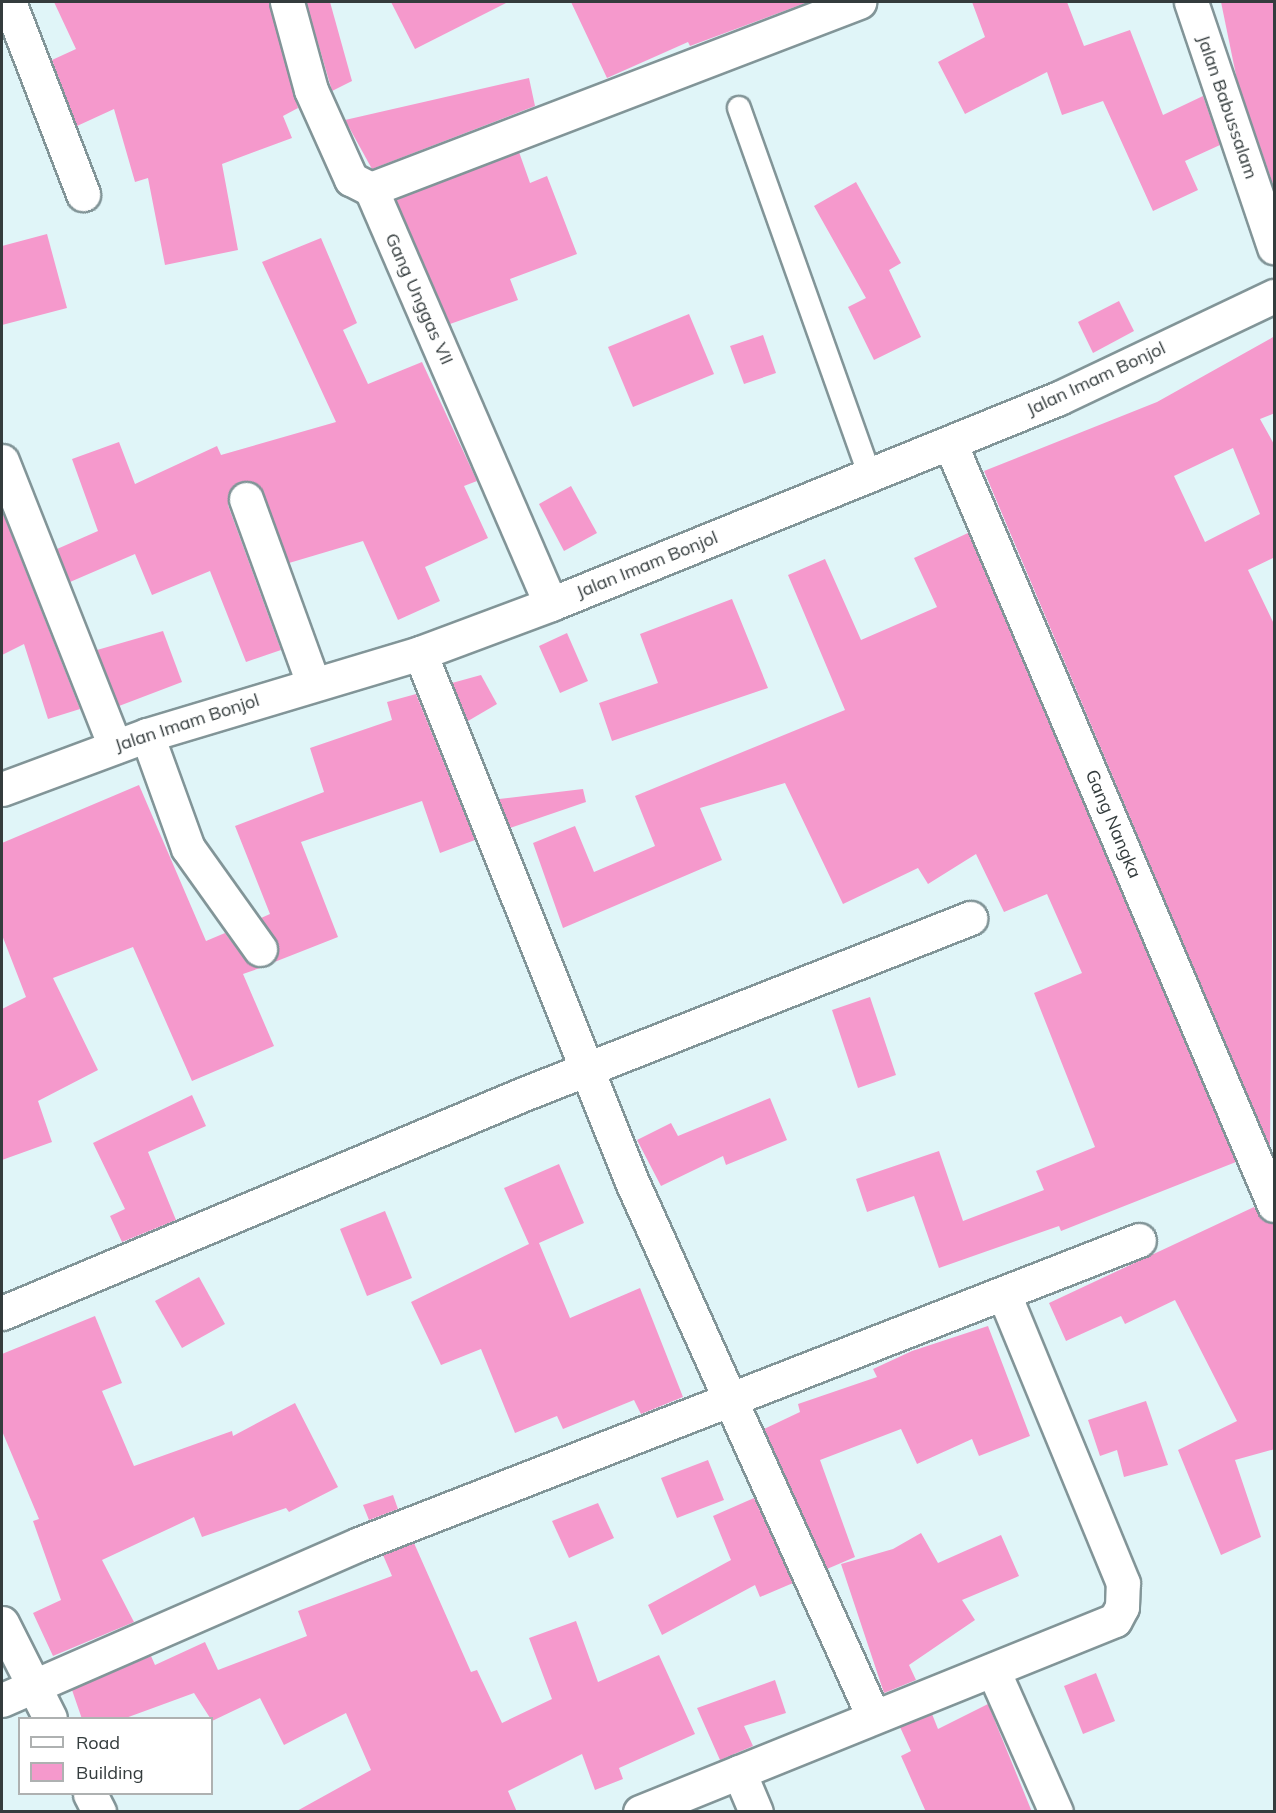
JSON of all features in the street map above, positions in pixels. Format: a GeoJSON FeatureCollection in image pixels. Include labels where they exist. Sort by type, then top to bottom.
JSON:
{"type":"FeatureCollection","features":[{"type":"Feature","properties":{"kind":"street"},"geometry":{"type":"LineString","coordinates":[[9,2],[83,194]]}},
{"type":"Feature","properties":{"kind":"street","name":"Gang Unggas VII"},"geometry":{"type":"LineString","coordinates":[[287,2],[312,90],[351,179],[370,189],[551,604]]}},
{"type":"Feature","properties":{"kind":"street"},"geometry":{"type":"LineString","coordinates":[[370,189],[803,11],[859,2]]}},
{"type":"Feature","properties":{"kind":"street","name":"Jalan Babussalam"},"geometry":{"type":"LineString","coordinates":[[1191,2],[1275,247]]}},
{"type":"Feature","properties":{"kind":"street","name":"Jalan Imam Bonjol"},"geometry":{"type":"LineString","coordinates":[[2,789],[147,735],[313,683],[420,653],[551,604],[1059,398],[1275,296]]}},
{"type":"Feature","properties":{"kind":"street","name":"Gang Nangka"},"geometry":{"type":"LineString","coordinates":[[950,443],[1275,1205]]}},
{"type":"Feature","properties":{"kind":"street"},"geometry":{"type":"LineString","coordinates":[[2,461],[115,746]]}},
{"type":"Feature","properties":{"kind":"street"},"geometry":{"type":"LineString","coordinates":[[246,500],[313,683]]}},
{"type":"Feature","properties":{"kind":"street"},"geometry":{"type":"LineString","coordinates":[[420,653],[727,1402],[873,1716]]}},
{"type":"Feature","properties":{"kind":"street"},"geometry":{"type":"LineString","coordinates":[[147,735],[188,848],[260,949]]}},
{"type":"Feature","properties":{"kind":"street"},"geometry":{"type":"LineString","coordinates":[[2,1313],[590,1069],[970,918]]}},
{"type":"Feature","properties":{"kind":"street"},"geometry":{"type":"LineString","coordinates":[[2,1700],[358,1544],[1139,1240]]}},
{"type":"Feature","properties":{"kind":"street"},"geometry":{"type":"LineString","coordinates":[[640,1812],[873,1716],[1108,1626],[1124,1599],[1123,1583],[1004,1294]]}},
{"type":"Feature","properties":{"kind":"street"},"geometry":{"type":"LineString","coordinates":[[2,1623],[49,1717]]}},
{"type":"Feature","properties":{"kind":"street"},"geometry":{"type":"LineString","coordinates":[[993,1670],[1056,1812]]}},
{"type":"Feature","properties":{"kind":"street"},"geometry":{"type":"LineString","coordinates":[[739,1772],[756,1812]]}},
{"type":"Feature","properties":{"kind":"street"},"geometry":{"type":"LineString","coordinates":[[90,1795],[99,1812]]}},
{"type":"Feature","properties":{"kind":"lane"},"geometry":{"type":"LineString","coordinates":[[739,108],[870,476]]}},
{"type":"Feature","properties":{"kind":"building"},"geometry":{"type":"Polygon","coordinates":[[[54,2],[269,2],[298,108],[283,116],[292,138],[222,164],[238,250],[165,265],[148,178],[135,182],[114,109],[77,126],[52,60],[76,49],[54,2]]]}},
{"type":"Feature","properties":{"kind":"building"},"geometry":{"type":"Polygon","coordinates":[[[306,2],[330,2],[352,81],[332,91],[306,2]]]}},
{"type":"Feature","properties":{"kind":"building"},"geometry":{"type":"Polygon","coordinates":[[[391,2],[508,2],[415,49],[391,2]]]}},
{"type":"Feature","properties":{"kind":"building"},"geometry":{"type":"Polygon","coordinates":[[[571,2],[808,2],[690,46],[688,42],[607,78],[571,2]]]}},
{"type":"Feature","properties":{"kind":"building"},"geometry":{"type":"Polygon","coordinates":[[[972,2],[1067,2],[1084,46],[1130,30],[1163,115],[1203,96],[1220,145],[1185,161],[1198,190],[1153,211],[1103,101],[1062,115],[1047,72],[965,114],[938,62],[985,37],[972,2]]]}},
{"type":"Feature","properties":{"kind":"building"},"geometry":{"type":"Polygon","coordinates":[[[1221,2],[1275,2],[1275,190],[1237,80],[1221,2]]]}},
{"type":"Feature","properties":{"kind":"building"},"geometry":{"type":"Polygon","coordinates":[[[529,78],[535,106],[372,169],[345,120],[529,78]]]}},
{"type":"Feature","properties":{"kind":"building"},"geometry":{"type":"Polygon","coordinates":[[[519,152],[530,183],[547,176],[577,254],[510,279],[518,300],[450,324],[396,200],[519,152]]]}},
{"type":"Feature","properties":{"kind":"building"},"geometry":{"type":"Polygon","coordinates":[[[856,182],[901,263],[889,270],[921,337],[874,360],[848,307],[866,298],[814,206],[856,182]]]}},
{"type":"Feature","properties":{"kind":"building"},"geometry":{"type":"Polygon","coordinates":[[[47,234],[67,308],[2,325],[2,246],[47,234]]]}},
{"type":"Feature","properties":{"kind":"building"},"geometry":{"type":"Polygon","coordinates":[[[321,238],[357,323],[343,330],[368,384],[422,362],[477,481],[464,486],[488,538],[425,567],[440,601],[398,620],[363,541],[289,563],[263,492],[250,481],[239,482],[228,495],[228,505],[281,650],[246,662],[210,571],[152,595],[135,554],[70,582],[57,549],[98,531],[72,459],[119,442],[135,484],[217,446],[221,455],[336,422],[262,262],[321,238]]]}},
{"type":"Feature","properties":{"kind":"building"},"geometry":{"type":"Polygon","coordinates":[[[1119,301],[1134,331],[1093,353],[1078,322],[1119,301]]]}},
{"type":"Feature","properties":{"kind":"building"},"geometry":{"type":"Polygon","coordinates":[[[689,314],[714,374],[633,407],[608,347],[689,314]]]}},
{"type":"Feature","properties":{"kind":"building"},"geometry":{"type":"Polygon","coordinates":[[[763,335],[776,373],[744,384],[730,346],[763,335]]]}},
{"type":"Feature","properties":{"kind":"building"},"geometry":{"type":"Polygon","coordinates":[[[1275,336],[1275,413],[1260,419],[1275,446],[1275,557],[1248,570],[1275,626],[1270,1149],[984,471],[1157,402],[1275,336]],[[1233,448],[1174,476],[1205,542],[1260,514],[1233,448]]]}},
{"type":"Feature","properties":{"kind":"building"},"geometry":{"type":"Polygon","coordinates":[[[571,486],[597,533],[564,551],[539,504],[571,486]]]}},
{"type":"Feature","properties":{"kind":"building"},"geometry":{"type":"Polygon","coordinates":[[[2,511],[80,709],[48,719],[24,644],[2,655],[2,511]]]}},
{"type":"Feature","properties":{"kind":"building"},"geometry":{"type":"Polygon","coordinates":[[[968,533],[1236,1162],[1061,1231],[1059,1226],[939,1268],[914,1196],[867,1212],[856,1179],[939,1151],[963,1221],[1044,1190],[1036,1171],[1095,1147],[1034,993],[1082,973],[1047,894],[1004,912],[976,854],[928,884],[918,868],[843,904],[785,783],[700,808],[722,860],[563,928],[533,843],[575,826],[594,872],[655,846],[635,796],[845,710],[788,575],[825,559],[861,640],[937,607],[914,558],[968,533]]]}},
{"type":"Feature","properties":{"kind":"building"},"geometry":{"type":"Polygon","coordinates":[[[732,599],[768,688],[612,741],[599,703],[658,683],[640,634],[732,599]]]}},
{"type":"Feature","properties":{"kind":"building"},"geometry":{"type":"Polygon","coordinates":[[[163,631],[182,682],[119,706],[97,650],[163,631]]]}},
{"type":"Feature","properties":{"kind":"building"},"geometry":{"type":"Polygon","coordinates":[[[567,633],[588,681],[560,693],[539,646],[567,633]]]}},
{"type":"Feature","properties":{"kind":"building"},"geometry":{"type":"Polygon","coordinates":[[[481,675],[497,704],[468,721],[452,683],[481,675]]]}},
{"type":"Feature","properties":{"kind":"building"},"geometry":{"type":"Polygon","coordinates":[[[416,694],[475,840],[440,853],[422,801],[301,842],[338,937],[272,963],[279,947],[261,918],[270,914],[235,826],[324,792],[310,748],[392,720],[387,702],[416,694]]]}},
{"type":"Feature","properties":{"kind":"building"},"geometry":{"type":"Polygon","coordinates":[[[139,785],[206,941],[225,933],[245,960],[260,968],[243,974],[274,1046],[192,1081],[133,947],[53,978],[98,1070],[38,1101],[52,1142],[2,1160],[2,1009],[26,997],[2,935],[2,843],[139,785]]]}},
{"type":"Feature","properties":{"kind":"building"},"geometry":{"type":"Polygon","coordinates":[[[583,789],[586,802],[510,828],[499,799],[583,789]]]}},
{"type":"Feature","properties":{"kind":"building"},"geometry":{"type":"Polygon","coordinates":[[[870,997],[896,1075],[858,1088],[832,1010],[870,997]]]}},
{"type":"Feature","properties":{"kind":"building"},"geometry":{"type":"Polygon","coordinates":[[[192,1095],[206,1126],[148,1152],[176,1220],[122,1242],[110,1216],[125,1209],[93,1143],[192,1095]]]}},
{"type":"Feature","properties":{"kind":"building"},"geometry":{"type":"Polygon","coordinates":[[[770,1098],[787,1140],[726,1165],[723,1156],[661,1186],[637,1140],[671,1123],[678,1136],[770,1098]]]}},
{"type":"Feature","properties":{"kind":"building"},"geometry":{"type":"Polygon","coordinates":[[[559,1164],[584,1223],[539,1243],[570,1318],[640,1288],[683,1397],[641,1414],[634,1400],[563,1429],[557,1416],[515,1433],[481,1349],[441,1365],[411,1302],[529,1244],[504,1188],[559,1164]]]}},
{"type":"Feature","properties":{"kind":"building"},"geometry":{"type":"Polygon","coordinates":[[[1254,1207],[1262,1220],[1275,1223],[1275,1449],[1235,1460],[1261,1537],[1221,1555],[1178,1450],[1237,1421],[1175,1300],[1125,1324],[1121,1316],[1066,1341],[1049,1303],[1254,1207]]]}},
{"type":"Feature","properties":{"kind":"building"},"geometry":{"type":"Polygon","coordinates":[[[385,1211],[412,1278],[367,1296],[340,1229],[385,1211]]]}},
{"type":"Feature","properties":{"kind":"building"},"geometry":{"type":"Polygon","coordinates":[[[199,1277],[225,1324],[182,1348],[155,1301],[199,1277]]]}},
{"type":"Feature","properties":{"kind":"building"},"geometry":{"type":"Polygon","coordinates":[[[95,1316],[122,1383],[102,1391],[134,1466],[232,1431],[233,1436],[295,1403],[338,1487],[289,1512],[286,1508],[202,1537],[194,1517],[102,1560],[134,1622],[53,1656],[33,1613],[61,1600],[33,1521],[39,1519],[2,1431],[2,1354],[95,1316]]]}},
{"type":"Feature","properties":{"kind":"building"},"geometry":{"type":"Polygon","coordinates":[[[988,1326],[1030,1436],[979,1456],[972,1439],[917,1464],[901,1429],[820,1460],[855,1557],[827,1569],[764,1429],[800,1412],[798,1404],[877,1377],[873,1369],[912,1351],[988,1326]]]}},
{"type":"Feature","properties":{"kind":"building"},"geometry":{"type":"Polygon","coordinates":[[[1146,1401],[1168,1465],[1124,1477],[1117,1450],[1100,1456],[1088,1420],[1146,1401]]]}},
{"type":"Feature","properties":{"kind":"building"},"geometry":{"type":"Polygon","coordinates":[[[708,1460],[724,1500],[677,1518],[661,1478],[708,1460]]]}},
{"type":"Feature","properties":{"kind":"building"},"geometry":{"type":"Polygon","coordinates":[[[393,1495],[398,1509],[369,1520],[363,1505],[393,1495]]]}},
{"type":"Feature","properties":{"kind":"building"},"geometry":{"type":"Polygon","coordinates":[[[754,1498],[793,1583],[760,1597],[755,1585],[662,1635],[648,1605],[731,1560],[713,1516],[754,1498]]]}},
{"type":"Feature","properties":{"kind":"building"},"geometry":{"type":"Polygon","coordinates":[[[598,1503],[614,1538],[569,1558],[552,1521],[598,1503]]]}},
{"type":"Feature","properties":{"kind":"building"},"geometry":{"type":"Polygon","coordinates":[[[921,1533],[938,1563],[1001,1535],[1019,1576],[962,1600],[975,1620],[909,1665],[916,1680],[884,1693],[841,1564],[893,1549],[921,1533]]]}},
{"type":"Feature","properties":{"kind":"building"},"geometry":{"type":"Polygon","coordinates":[[[414,1543],[471,1672],[477,1670],[502,1723],[552,1699],[529,1638],[576,1621],[598,1682],[659,1655],[695,1734],[619,1768],[623,1779],[595,1790],[582,1754],[508,1791],[517,1812],[295,1812],[371,1770],[346,1713],[284,1745],[260,1698],[213,1721],[213,1717],[209,1717],[194,1693],[128,1717],[81,1717],[72,1690],[151,1656],[155,1665],[205,1642],[218,1670],[307,1636],[298,1611],[392,1576],[383,1555],[414,1543]]]}},
{"type":"Feature","properties":{"kind":"building"},"geometry":{"type":"Polygon","coordinates":[[[1096,1673],[1115,1721],[1083,1734],[1064,1686],[1096,1673]]]}},
{"type":"Feature","properties":{"kind":"building"},"geometry":{"type":"Polygon","coordinates":[[[775,1680],[786,1713],[744,1726],[753,1746],[720,1760],[697,1708],[775,1680]]]}},
{"type":"Feature","properties":{"kind":"building"},"geometry":{"type":"Polygon","coordinates":[[[988,1704],[1032,1812],[926,1812],[901,1756],[911,1751],[900,1727],[932,1714],[938,1729],[988,1704]]]}}]}
